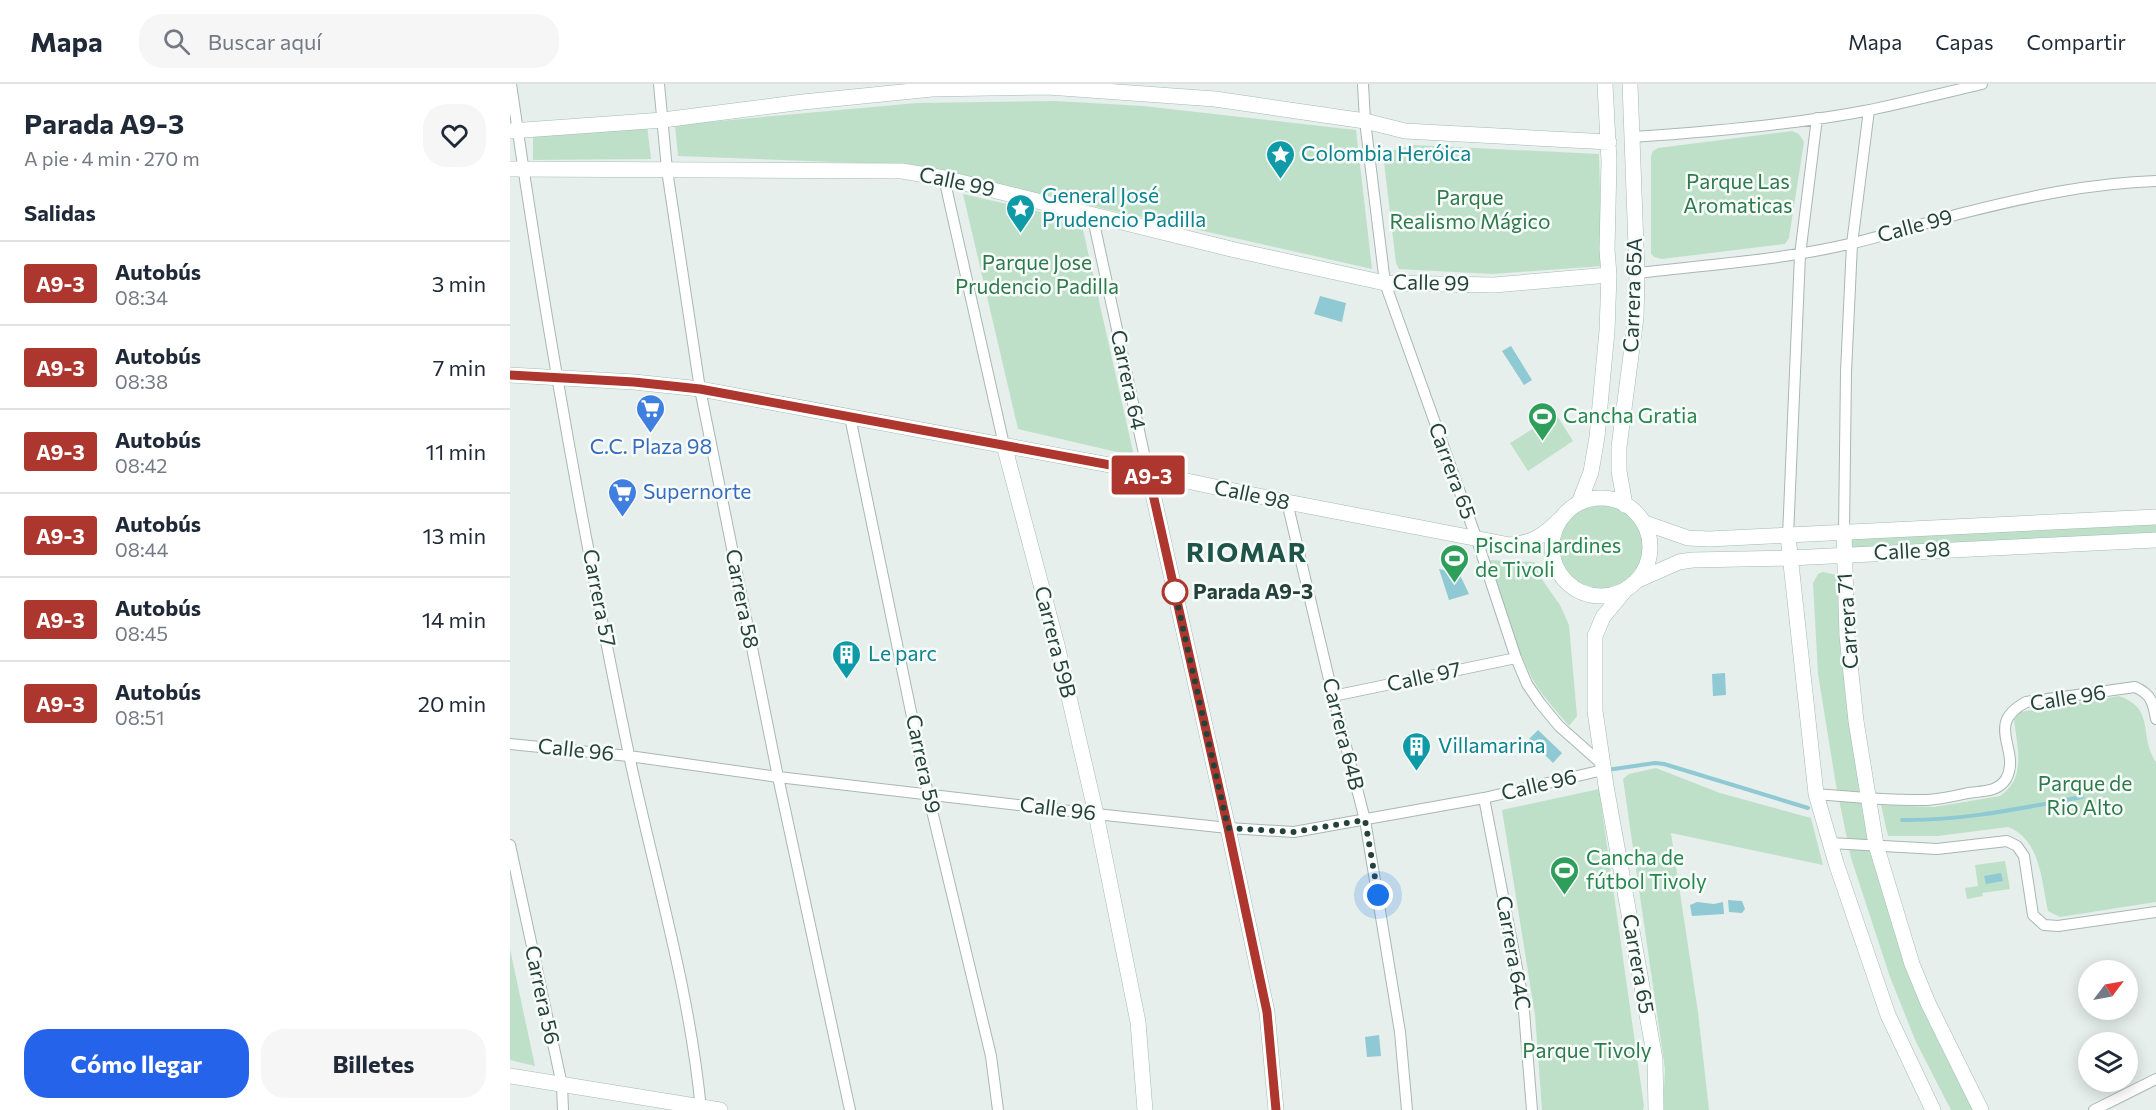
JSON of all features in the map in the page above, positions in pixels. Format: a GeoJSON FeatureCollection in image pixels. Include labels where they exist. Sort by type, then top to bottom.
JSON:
{"type":"FeatureCollection","features":[{"type":"Feature","properties":{"kind":"street","name":"Carrera 57"},"geometry":{"type":"LineString","coordinates":[[511,84],[517,169],[629,756],[688,1015],[701,1108]]}},
{"type":"Feature","properties":{"kind":"street","name":"Carrera 58"},"geometry":{"type":"LineString","coordinates":[[659,84],[667,170],[700,389],[778,777],[850,1110]]}},
{"type":"Feature","properties":{"kind":"street","name":"Carrera 65"},"geometry":{"type":"LineString","coordinates":[[1363,84],[1365,121],[1385,283],[1477,540],[1516,657],[1527,684],[1540,703],[1559,726],[1603,768],[1655,1059],[1656,1110]]}},
{"type":"Feature","properties":{"kind":"street","name":"Carrera 65A"},"geometry":{"type":"LineString","coordinates":[[1579,503],[1591,472],[1597,437],[1607,331],[1609,142],[1605,84]]}},
{"type":"Feature","properties":{"kind":"street","name":"Carrera 65A"},"geometry":{"type":"LineString","coordinates":[[1625,505],[1618,471],[1619,447],[1636,317],[1637,273],[1630,84]]}},
{"type":"Feature","properties":{"kind":"street"},"geometry":{"type":"LineString","coordinates":[[1632,137],[1732,129],[1817,118],[1869,110],[1982,84]]}},
{"type":"Feature","properties":{"kind":"street"},"geometry":{"type":"LineString","coordinates":[[514,131],[663,120],[931,87],[1048,86],[1215,99],[1365,121],[1405,130],[1609,142]]}},
{"type":"Feature","properties":{"kind":"street","name":"Carrera 71"},"geometry":{"type":"LineString","coordinates":[[1869,110],[1852,244],[1846,372],[1844,555],[1847,636],[1856,721],[1876,844],[1912,964],[1928,1004],[1982,1110]]}},
{"type":"Feature","properties":{"kind":"street"},"geometry":{"type":"LineString","coordinates":[[1817,118],[1800,255],[1788,536],[1816,794],[1830,843],[1888,1015],[1933,1110]]}},
{"type":"Feature","properties":{"kind":"street","name":"Calle 99"},"geometry":{"type":"LineString","coordinates":[[517,169],[902,171],[944,178],[1235,250],[1385,283],[1494,285],[1609,275]]}},
{"type":"Feature","properties":{"kind":"street","name":"Carrera 59B"},"geometry":{"type":"LineString","coordinates":[[944,178],[1004,445],[1057,645],[1096,814],[1138,1022],[1145,1110]]}},
{"type":"Feature","properties":{"kind":"street","name":"Calle 99"},"geometry":{"type":"LineString","coordinates":[[1637,273],[1800,255],[1852,244],[1964,213],[2054,193],[2156,181]]}},
{"type":"Feature","properties":{"kind":"street","name":"Carrera 64"},"geometry":{"type":"LineString","coordinates":[[1092,214],[1267,1012],[1276,1110]]}},
{"type":"Feature","properties":{"kind":"street","name":"Calle 98"},"geometry":{"type":"LineString","coordinates":[[510,375],[634,382],[700,389],[1148,472],[1287,502],[1510,545],[1530,542],[1549,531],[1560,519]]}},
{"type":"Feature","properties":{"kind":"street","name":"Carrera 59"},"geometry":{"type":"LineString","coordinates":[[850,417],[928,794],[991,1056],[998,1110]]}},
{"type":"Feature","properties":{"kind":"street"},"geometry":{"type":"LineString","coordinates":[[1603,768],[1595,711],[1595,636],[1603,616],[1632,584],[1643,571],[1651,548],[1650,536],[1646,523],[1625,505],[1610,499],[1594,498],[1579,503],[1560,519],[1555,530],[1552,554],[1558,571],[1570,585],[1592,595],[1616,593],[1632,584]]}},
{"type":"Feature","properties":{"kind":"street","name":"Carrera 64B"},"geometry":{"type":"LineString","coordinates":[[1287,502],[1365,820],[1400,1032],[1407,1110]]}},
{"type":"Feature","properties":{"kind":"street","name":"Calle 98"},"geometry":{"type":"LineString","coordinates":[[1646,523],[1688,538],[1709,539],[2156,517]]}},
{"type":"Feature","properties":{"kind":"street","name":"Calle 98"},"geometry":{"type":"LineString","coordinates":[[1632,584],[1685,561],[2156,540]]}},
{"type":"Feature","properties":{"kind":"street","name":"Calle 97"},"geometry":{"type":"LineString","coordinates":[[1333,696],[1516,657]]}},
{"type":"Feature","properties":{"kind":"street","name":"Calle 96"},"geometry":{"type":"LineString","coordinates":[[1816,794],[1928,800],[1996,789],[2005,781],[2009,768],[2004,724],[2011,710],[2026,702],[2135,687],[2146,692],[2153,701],[2156,719]]}},
{"type":"Feature","properties":{"kind":"street","name":"Calle 96"},"geometry":{"type":"LineString","coordinates":[[510,744],[629,756],[778,777],[1096,814],[1228,828],[1293,832],[1484,798],[1603,768]]}},
{"type":"Feature","properties":{"kind":"street","name":"Carrera 64C"},"geometry":{"type":"LineString","coordinates":[[1484,798],[1523,999],[1532,1110]]}},
{"type":"Feature","properties":{"kind":"street"},"geometry":{"type":"LineString","coordinates":[[1830,843],[1937,849],[2007,841],[2017,846],[2024,856],[2033,915],[2044,925],[2058,926],[2156,912]]}},
{"type":"Feature","properties":{"kind":"street","name":"Carrera 56"},"geometry":{"type":"LineString","coordinates":[[510,844],[562,1085],[563,1110]]}},
{"type":"Feature","properties":{"kind":"street"},"geometry":{"type":"LineString","coordinates":[[510,1076],[720,1110]]}},
{"type":"Feature","properties":{"kind":"street"},"geometry":{"type":"LineString","coordinates":[[2094,1110],[2156,1079]]}},
{"type":"Feature","properties":{"kind":"green space"},"geometry":{"type":"Polygon","coordinates":[[[1056,101],[1143,106],[1356,130],[1372,269],[911,165],[678,156],[675,125],[917,103],[1056,101]]]}},
{"type":"Feature","properties":{"kind":"green space"},"geometry":{"type":"Polygon","coordinates":[[[647,125],[651,159],[533,160],[533,134],[647,125]]]}},
{"type":"Feature","properties":{"kind":"green space","name":"Parque Las Aromaticas"},"geometry":{"type":"Polygon","coordinates":[[[1792,131],[1799,134],[1804,142],[1789,238],[1785,244],[1662,259],[1654,257],[1651,253],[1651,156],[1653,151],[1658,148],[1792,131]]]}},
{"type":"Feature","properties":{"kind":"green space","name":"Parque Realismo Mágico"},"geometry":{"type":"Polygon","coordinates":[[[1413,145],[1599,154],[1602,266],[1492,274],[1399,269],[1396,263],[1384,162],[1387,152],[1413,145]]]}},
{"type":"Feature","properties":{"kind":"green space","name":"Parque Jose Prudencio Padilla"},"geometry":{"type":"Polygon","coordinates":[[[963,194],[1081,221],[1134,456],[1018,429],[963,194]]]}},
{"type":"Feature","properties":{"kind":"green space","name":"Cancha Gratia"},"geometry":{"type":"Polygon","coordinates":[[[1556,414],[1573,441],[1528,471],[1510,443],[1556,414]]]}},
{"type":"Feature","properties":{"kind":"green space"},"geometry":{"type":"Polygon","coordinates":[[[1601,504],[1624,511],[1636,523],[1643,546],[1636,569],[1624,581],[1601,588],[1578,581],[1566,569],[1559,546],[1566,523],[1578,511],[1601,504]]]}},
{"type":"Feature","properties":{"kind":"green space"},"geometry":{"type":"Polygon","coordinates":[[[2156,524],[2156,534],[1849,548],[1849,538],[2156,524]]]}},
{"type":"Feature","properties":{"kind":"green space"},"geometry":{"type":"Polygon","coordinates":[[[1489,560],[1534,562],[1541,578],[1560,605],[1569,625],[1577,716],[1569,726],[1541,692],[1528,670],[1511,630],[1489,560]]]}},
{"type":"Feature","properties":{"kind":"green space"},"geometry":{"type":"Polygon","coordinates":[[[1823,572],[1837,575],[1841,579],[1878,858],[1975,1110],[1951,1110],[1916,1042],[1890,977],[1851,858],[1836,785],[1818,674],[1813,583],[1818,574],[1823,572]]]}},
{"type":"Feature","properties":{"kind":"green space","name":"Parque de Rio Alto"},"geometry":{"type":"Polygon","coordinates":[[[2119,696],[2130,701],[2142,715],[2148,742],[2156,762],[2156,902],[2060,917],[2048,911],[2038,862],[2033,851],[2019,833],[2008,827],[1938,836],[1888,836],[1881,805],[1934,807],[2000,796],[2008,789],[2017,771],[2018,751],[2014,719],[2020,712],[2119,696]]]}},
{"type":"Feature","properties":{"kind":"green space"},"geometry":{"type":"Polygon","coordinates":[[[1656,768],[1720,793],[1811,818],[1823,865],[1671,833],[1698,1012],[1709,1110],[1663,1110],[1665,1069],[1623,779],[1629,774],[1656,768]]]}},
{"type":"Feature","properties":{"kind":"green space","name":"Parque Tivoly"},"geometry":{"type":"Polygon","coordinates":[[[1599,789],[1644,1106],[1643,1110],[1542,1110],[1535,1015],[1502,810],[1599,789]]]}},
{"type":"Feature","properties":{"kind":"green space"},"geometry":{"type":"Polygon","coordinates":[[[2005,861],[2010,889],[1982,893],[1983,896],[1967,899],[1965,888],[1978,886],[1975,865],[2005,861]]]}},
{"type":"Feature","properties":{"kind":"green space"},"geometry":{"type":"Polygon","coordinates":[[[510,949],[535,1066],[510,1060],[510,949]]]}},
{"type":"Feature","properties":{"kind":"water"},"geometry":{"type":"Polygon","coordinates":[[[1320,296],[1346,303],[1342,322],[1314,314],[1320,296]]]}},
{"type":"Feature","properties":{"kind":"water"},"geometry":{"type":"Polygon","coordinates":[[[1511,346],[1532,380],[1524,385],[1502,351],[1511,346]]]}},
{"type":"Feature","properties":{"kind":"water","name":"Piscina Jardines de Tivoli"},"geometry":{"type":"Polygon","coordinates":[[[1439,569],[1459,573],[1469,594],[1449,600],[1439,569]]]}},
{"type":"Feature","properties":{"kind":"water"},"geometry":{"type":"Polygon","coordinates":[[[1725,673],[1726,695],[1713,696],[1712,674],[1725,673]]]}},
{"type":"Feature","properties":{"kind":"water"},"geometry":{"type":"Polygon","coordinates":[[[1538,730],[1562,753],[1553,763],[1529,739],[1538,730]]]}},
{"type":"Feature","properties":{"kind":"water"},"geometry":{"type":"Polygon","coordinates":[[[2001,873],[2003,881],[1986,884],[1984,876],[2001,873]]]}},
{"type":"Feature","properties":{"kind":"water"},"geometry":{"type":"Polygon","coordinates":[[[1728,900],[1742,901],[1745,909],[1742,913],[1729,912],[1728,900]]]}},
{"type":"Feature","properties":{"kind":"water"},"geometry":{"type":"Polygon","coordinates":[[[1697,902],[1714,904],[1723,902],[1724,914],[1692,916],[1690,905],[1697,902]]]}},
{"type":"Feature","properties":{"kind":"water"},"geometry":{"type":"Polygon","coordinates":[[[1379,1035],[1381,1056],[1367,1057],[1365,1037],[1379,1035]]]}},
{"type":"Feature","properties":{"kind":"waterway"},"geometry":{"type":"LineString","coordinates":[[1607,770],[1655,763],[1664,764],[1808,808]]}},
{"type":"Feature","properties":{"kind":"waterway"},"geometry":{"type":"LineString","coordinates":[[1902,820],[1970,816],[2082,797]]}},
{"type":"Feature","properties":{"kind":"bus line","name":"A9-3"},"geometry":{"type":"LineString","coordinates":[[510,375],[634,382],[700,389],[1148,472],[1267,1012],[1276,1110]]}},
{"type":"Feature","properties":{"kind":"place","name":"Colombia Heróica"},"geometry":{"type":"Point","coordinates":[1280,180]}},
{"type":"Feature","properties":{"kind":"place","name":"General José Prudencio Padilla"},"geometry":{"type":"Point","coordinates":[1021,234]}},
{"type":"Feature","properties":{"kind":"place","name":"C.C. Plaza 98"},"geometry":{"type":"Point","coordinates":[651,434]}},
{"type":"Feature","properties":{"kind":"place","name":"Cancha Gratia"},"geometry":{"type":"Point","coordinates":[1542,442]}},
{"type":"Feature","properties":{"kind":"place","name":"Supernorte"},"geometry":{"type":"Point","coordinates":[622,518]}},
{"type":"Feature","properties":{"kind":"place","name":"Piscina Jardines de Tivoli"},"geometry":{"type":"Point","coordinates":[1454,584]}},
{"type":"Feature","properties":{"kind":"place","name":"Parada A9-3"},"geometry":{"type":"Point","coordinates":[1175,592]}},
{"type":"Feature","properties":{"kind":"place","name":"Le parc"},"geometry":{"type":"Point","coordinates":[847,680]}},
{"type":"Feature","properties":{"kind":"place","name":"Villamarina"},"geometry":{"type":"Point","coordinates":[1417,772]}},
{"type":"Feature","properties":{"kind":"place","name":"Cancha de fútbol Tivoly"},"geometry":{"type":"Point","coordinates":[1565,896]}},
{"type":"Feature","properties":{"kind":"district","name":"RIOMAR"},"geometry":{"type":"Point","coordinates":[1247,553]}},
{"type":"Feature","properties":{"kind":"route"},"geometry":{"type":"LineString","coordinates":[[1175,592],[1173,584],[1228,828],[1293,832],[1365,820],[1378,895]]}}]}
